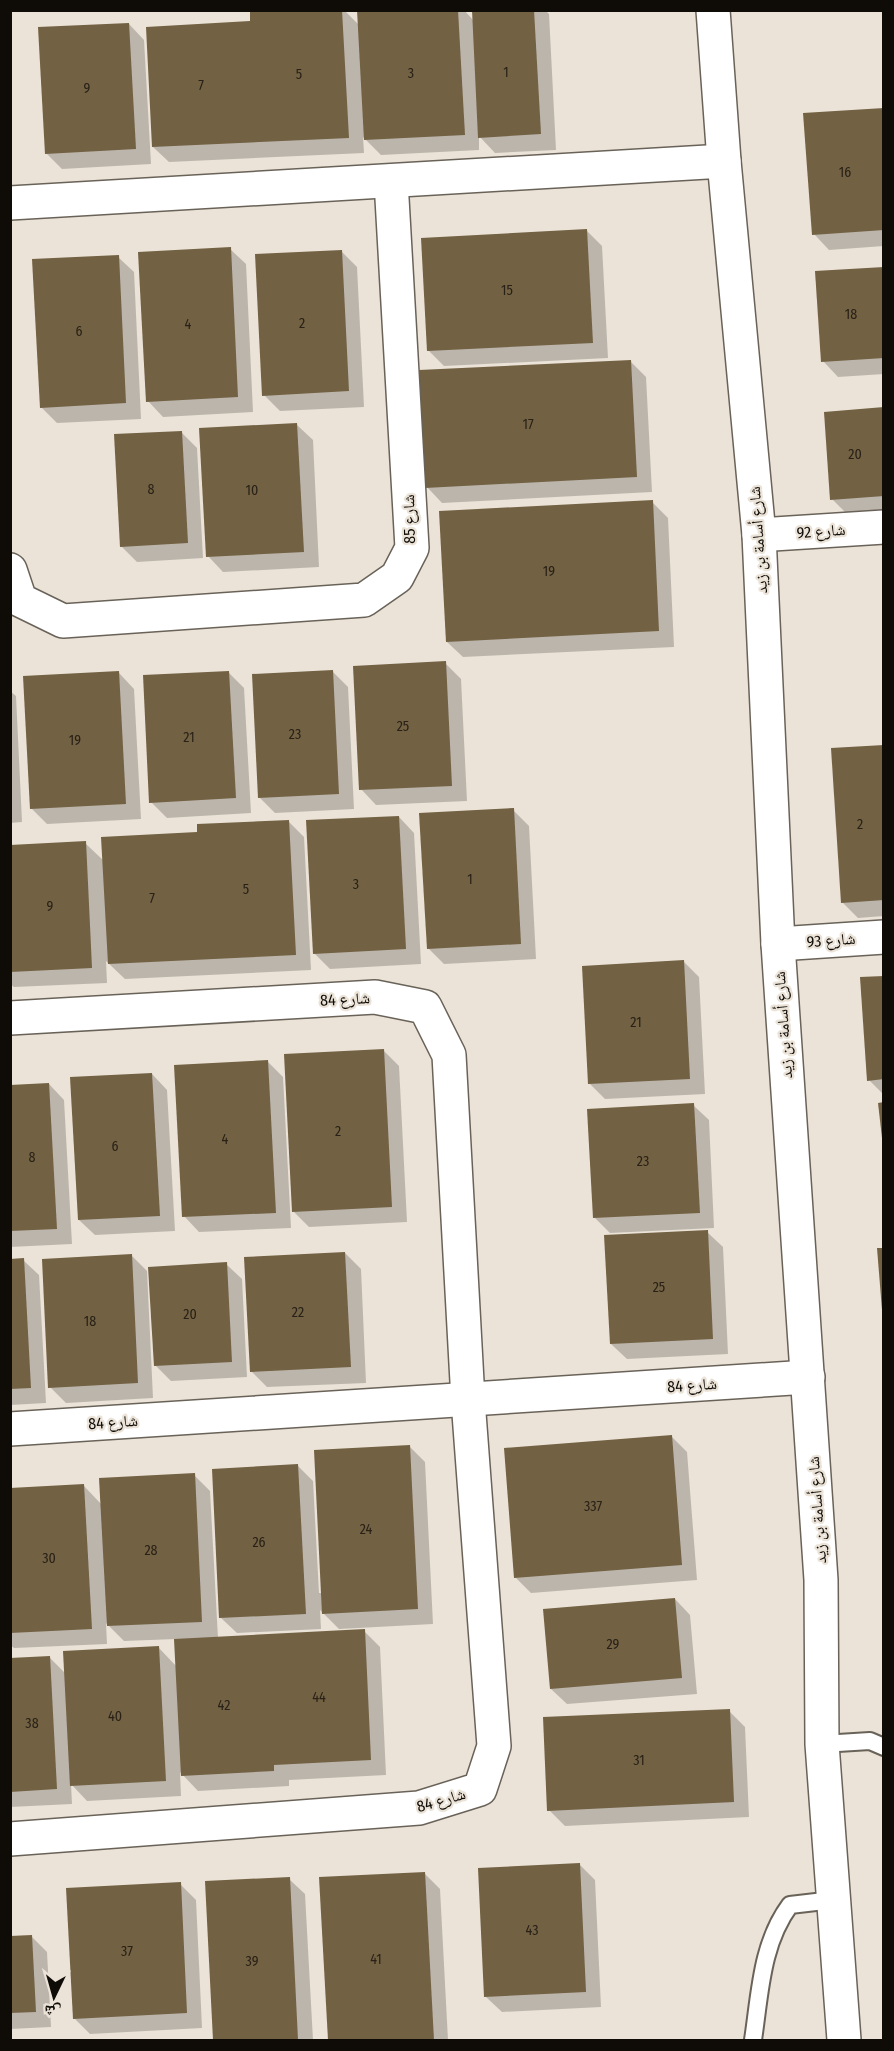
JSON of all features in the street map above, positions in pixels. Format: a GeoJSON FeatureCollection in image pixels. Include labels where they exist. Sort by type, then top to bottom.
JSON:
{"type":"FeatureCollection","features":[{"type":"Feature","properties":{"kind":"street","name":"شارع أسامة بن زيد"},"geometry":{"type":"LineString","coordinates":[[713,10],[723,161],[759,535],[778,944],[821,1580],[822,1743],[844,2040]]}},
{"type":"Feature","properties":{"kind":"street"},"geometry":{"type":"LineString","coordinates":[[10,204],[723,161]]}},
{"type":"Feature","properties":{"kind":"street","name":"شارع 85"},"geometry":{"type":"LineString","coordinates":[[10,570],[20,600],[63,621],[364,600],[397,577],[412,548],[391,181]]}},
{"type":"Feature","properties":{"kind":"street","name":"شارع 92"},"geometry":{"type":"LineString","coordinates":[[759,535],[884,526]]}},
{"type":"Feature","properties":{"kind":"street","name":"شارع 93"},"geometry":{"type":"LineString","coordinates":[[778,944],[884,937]]}},
{"type":"Feature","properties":{"kind":"street","name":"شارع 84"},"geometry":{"type":"LineString","coordinates":[[10,1018],[375,997],[424,1007],[449,1055],[468,1400],[494,1746],[480,1789],[419,1808],[10,1839]]}},
{"type":"Feature","properties":{"kind":"street","name":"شارع 84"},"geometry":{"type":"LineString","coordinates":[[10,1429],[808,1377]]}},
{"type":"Feature","properties":{"kind":"lane"},"geometry":{"type":"LineString","coordinates":[[822,1743],[870,1741],[884,1747]]}},
{"type":"Feature","properties":{"kind":"lane"},"geometry":{"type":"LineString","coordinates":[[753,2040],[764,1962],[778,1921],[790,1905],[833,1900]]}},
{"type":"Feature","properties":{"kind":"building"},"geometry":{"type":"Polygon","coordinates":[[[342,10],[349,138],[152,147],[146,27],[250,21],[250,11],[342,10]]]}},
{"type":"Feature","properties":{"kind":"building"},"geometry":{"type":"Polygon","coordinates":[[[357,10],[458,10],[465,135],[364,140],[357,10]]]}},
{"type":"Feature","properties":{"kind":"building"},"geometry":{"type":"Polygon","coordinates":[[[472,10],[534,10],[541,134],[478,138],[472,10]]]}},
{"type":"Feature","properties":{"kind":"building"},"geometry":{"type":"Polygon","coordinates":[[[129,23],[136,149],[45,154],[38,27],[129,23]]]}},
{"type":"Feature","properties":{"kind":"building"},"geometry":{"type":"Polygon","coordinates":[[[884,108],[884,230],[812,235],[803,113],[884,108]]]}},
{"type":"Feature","properties":{"kind":"building"},"geometry":{"type":"Polygon","coordinates":[[[587,229],[593,343],[427,351],[421,238],[587,229]]]}},
{"type":"Feature","properties":{"kind":"building"},"geometry":{"type":"Polygon","coordinates":[[[231,247],[238,397],[146,402],[138,252],[231,247]]]}},
{"type":"Feature","properties":{"kind":"building"},"geometry":{"type":"Polygon","coordinates":[[[342,250],[349,391],[262,396],[255,254],[342,250]]]}},
{"type":"Feature","properties":{"kind":"building"},"geometry":{"type":"Polygon","coordinates":[[[119,255],[126,403],[40,408],[32,259],[119,255]]]}},
{"type":"Feature","properties":{"kind":"building"},"geometry":{"type":"Polygon","coordinates":[[[884,267],[884,358],[821,362],[815,271],[884,267]]]}},
{"type":"Feature","properties":{"kind":"building"},"geometry":{"type":"Polygon","coordinates":[[[631,360],[637,477],[425,488],[419,370],[631,360]]]}},
{"type":"Feature","properties":{"kind":"building"},"geometry":{"type":"Polygon","coordinates":[[[884,407],[884,496],[830,500],[824,412],[884,407]]]}},
{"type":"Feature","properties":{"kind":"building"},"geometry":{"type":"Polygon","coordinates":[[[297,423],[304,552],[206,557],[199,428],[297,423]]]}},
{"type":"Feature","properties":{"kind":"building"},"geometry":{"type":"Polygon","coordinates":[[[182,431],[188,543],[120,547],[114,434],[182,431]]]}},
{"type":"Feature","properties":{"kind":"building"},"geometry":{"type":"Polygon","coordinates":[[[653,500],[659,631],[446,642],[439,511],[653,500]]]}},
{"type":"Feature","properties":{"kind":"building"},"geometry":{"type":"Polygon","coordinates":[[[446,661],[452,786],[359,790],[353,666],[446,661]]]}},
{"type":"Feature","properties":{"kind":"building"},"geometry":{"type":"Polygon","coordinates":[[[333,670],[339,794],[258,798],[252,674],[333,670]]]}},
{"type":"Feature","properties":{"kind":"building"},"geometry":{"type":"Polygon","coordinates":[[[119,671],[126,804],[30,809],[23,676],[119,671]]]}},
{"type":"Feature","properties":{"kind":"building"},"geometry":{"type":"Polygon","coordinates":[[[229,671],[236,798],[149,803],[143,675],[229,671]]]}},
{"type":"Feature","properties":{"kind":"building"},"geometry":{"type":"Polygon","coordinates":[[[884,745],[884,900],[841,903],[831,748],[884,745]]]}},
{"type":"Feature","properties":{"kind":"building"},"geometry":{"type":"Polygon","coordinates":[[[514,808],[521,944],[427,949],[419,813],[514,808]]]}},
{"type":"Feature","properties":{"kind":"building"},"geometry":{"type":"Polygon","coordinates":[[[399,816],[406,949],[313,954],[306,820],[399,816]]]}},
{"type":"Feature","properties":{"kind":"building"},"geometry":{"type":"Polygon","coordinates":[[[289,820],[296,955],[108,964],[101,837],[197,832],[197,824],[289,820]]]}},
{"type":"Feature","properties":{"kind":"building"},"geometry":{"type":"Polygon","coordinates":[[[86,841],[92,968],[10,972],[10,845],[86,841]]]}},
{"type":"Feature","properties":{"kind":"building"},"geometry":{"type":"Polygon","coordinates":[[[684,960],[690,1079],[588,1084],[582,966],[684,960]]]}},
{"type":"Feature","properties":{"kind":"building"},"geometry":{"type":"Polygon","coordinates":[[[884,976],[884,1079],[867,1081],[860,977],[884,976]]]}},
{"type":"Feature","properties":{"kind":"building"},"geometry":{"type":"Polygon","coordinates":[[[384,1049],[392,1207],[292,1212],[284,1054],[384,1049]]]}},
{"type":"Feature","properties":{"kind":"building"},"geometry":{"type":"Polygon","coordinates":[[[268,1060],[276,1213],[182,1217],[174,1065],[268,1060]]]}},
{"type":"Feature","properties":{"kind":"building"},"geometry":{"type":"Polygon","coordinates":[[[152,1073],[160,1216],[78,1220],[70,1077],[152,1073]]]}},
{"type":"Feature","properties":{"kind":"building"},"geometry":{"type":"Polygon","coordinates":[[[49,1083],[57,1229],[10,1231],[10,1085],[49,1083]]]}},
{"type":"Feature","properties":{"kind":"building"},"geometry":{"type":"Polygon","coordinates":[[[884,1102],[884,1138],[882,1138],[878,1103],[884,1102]]]}},
{"type":"Feature","properties":{"kind":"building"},"geometry":{"type":"Polygon","coordinates":[[[694,1103],[700,1213],[593,1218],[587,1109],[694,1103]]]}},
{"type":"Feature","properties":{"kind":"building"},"geometry":{"type":"Polygon","coordinates":[[[708,1230],[713,1339],[610,1344],[604,1235],[708,1230]]]}},
{"type":"Feature","properties":{"kind":"building"},"geometry":{"type":"Polygon","coordinates":[[[877,1248],[884,1248],[884,1310],[882,1310],[877,1248]]]}},
{"type":"Feature","properties":{"kind":"building"},"geometry":{"type":"Polygon","coordinates":[[[345,1252],[351,1367],[250,1372],[244,1257],[345,1252]]]}},
{"type":"Feature","properties":{"kind":"building"},"geometry":{"type":"Polygon","coordinates":[[[132,1254],[138,1383],[48,1388],[42,1259],[132,1254]]]}},
{"type":"Feature","properties":{"kind":"building"},"geometry":{"type":"Polygon","coordinates":[[[24,1258],[31,1388],[10,1389],[10,1259],[24,1258]]]}},
{"type":"Feature","properties":{"kind":"building"},"geometry":{"type":"Polygon","coordinates":[[[227,1262],[232,1362],[154,1366],[148,1267],[227,1262]]]}},
{"type":"Feature","properties":{"kind":"building"},"geometry":{"type":"Polygon","coordinates":[[[672,1435],[682,1565],[514,1578],[504,1448],[672,1435]]]}},
{"type":"Feature","properties":{"kind":"building"},"geometry":{"type":"Polygon","coordinates":[[[410,1445],[418,1609],[322,1614],[314,1450],[410,1445]]]}},
{"type":"Feature","properties":{"kind":"building"},"geometry":{"type":"Polygon","coordinates":[[[298,1464],[306,1614],[219,1618],[212,1469],[298,1464]]]}},
{"type":"Feature","properties":{"kind":"building"},"geometry":{"type":"Polygon","coordinates":[[[195,1473],[202,1622],[107,1626],[99,1478],[195,1473]]]}},
{"type":"Feature","properties":{"kind":"building"},"geometry":{"type":"Polygon","coordinates":[[[84,1484],[92,1629],[10,1633],[10,1488],[84,1484]]]}},
{"type":"Feature","properties":{"kind":"building"},"geometry":{"type":"Polygon","coordinates":[[[675,1598],[682,1678],[550,1689],[543,1609],[675,1598]]]}},
{"type":"Feature","properties":{"kind":"building"},"geometry":{"type":"Polygon","coordinates":[[[365,1629],[371,1760],[274,1765],[274,1771],[181,1776],[174,1639],[365,1629]]]}},
{"type":"Feature","properties":{"kind":"building"},"geometry":{"type":"Polygon","coordinates":[[[159,1646],[166,1781],[70,1786],[63,1651],[159,1646]]]}},
{"type":"Feature","properties":{"kind":"building"},"geometry":{"type":"Polygon","coordinates":[[[50,1656],[57,1789],[10,1792],[10,1658],[50,1656]]]}},
{"type":"Feature","properties":{"kind":"building"},"geometry":{"type":"Polygon","coordinates":[[[730,1709],[734,1802],[547,1811],[543,1717],[730,1709]]]}},
{"type":"Feature","properties":{"kind":"building"},"geometry":{"type":"Polygon","coordinates":[[[580,1863],[586,1992],[484,1997],[478,1868],[580,1863]]]}},
{"type":"Feature","properties":{"kind":"building"},"geometry":{"type":"Polygon","coordinates":[[[425,1872],[434,2040],[328,2040],[319,1877],[425,1872]]]}},
{"type":"Feature","properties":{"kind":"building"},"geometry":{"type":"Polygon","coordinates":[[[290,1877],[298,2040],[213,2040],[205,1881],[290,1877]]]}},
{"type":"Feature","properties":{"kind":"building"},"geometry":{"type":"Polygon","coordinates":[[[181,1882],[187,2013],[73,2019],[66,1888],[181,1882]]]}},
{"type":"Feature","properties":{"kind":"building"},"geometry":{"type":"Polygon","coordinates":[[[32,1935],[36,2012],[10,2013],[10,1936],[32,1935]]]}}]}
